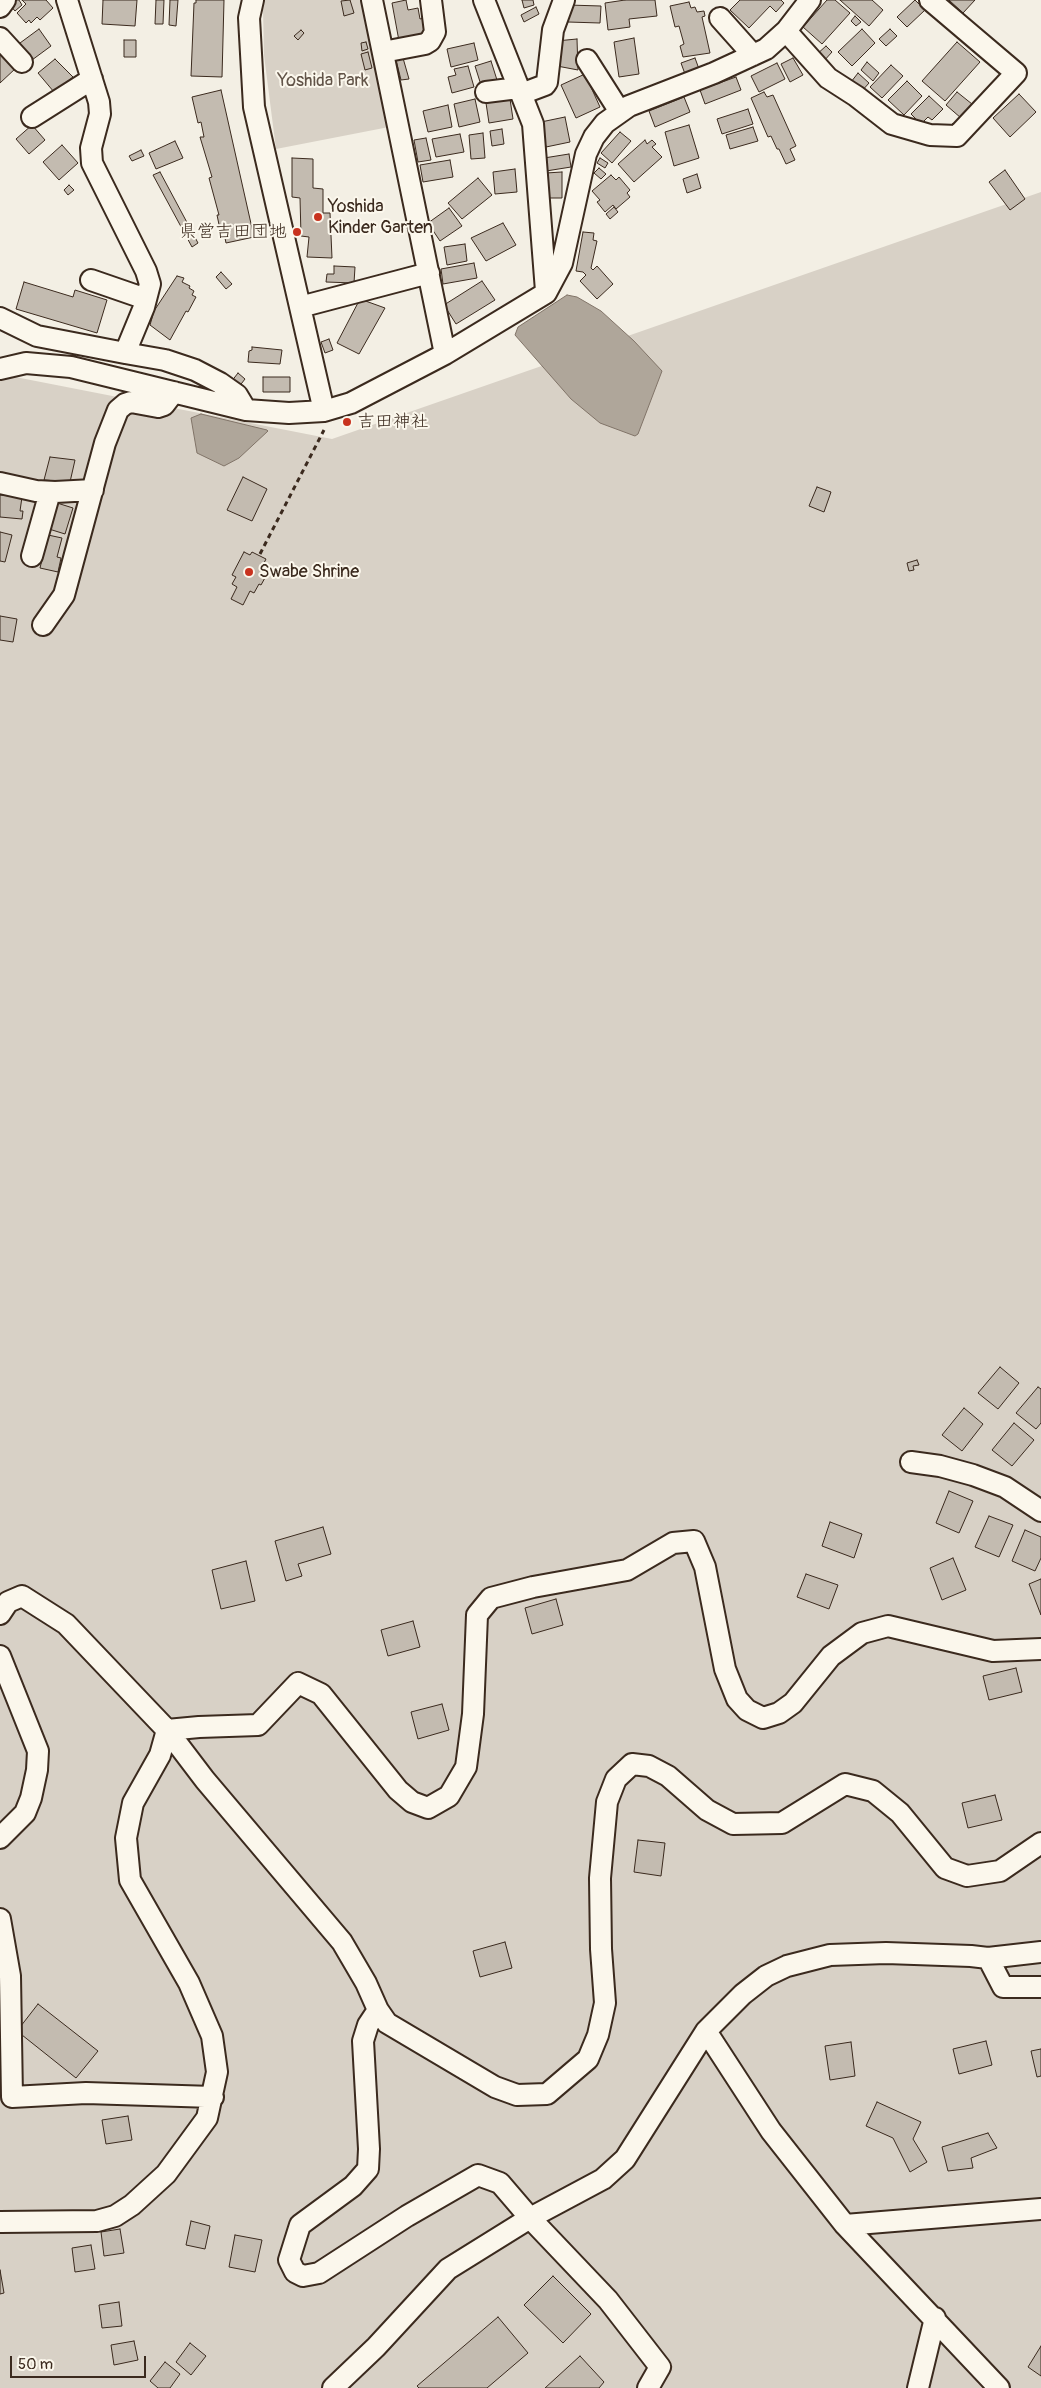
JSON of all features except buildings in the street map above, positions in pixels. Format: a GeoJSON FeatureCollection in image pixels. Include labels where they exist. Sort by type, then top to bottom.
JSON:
{"type":"FeatureCollection","features":[{"type":"Feature","properties":{"kind":"street"},"geometry":{"type":"LineString","coordinates":[[0,7],[5,0]]}},
{"type":"Feature","properties":{"kind":"street"},"geometry":{"type":"LineString","coordinates":[[67,0],[99,102],[100,114],[91,148],[92,163],[146,271],[150,284],[125,353]]}},
{"type":"Feature","properties":{"kind":"street"},"geometry":{"type":"LineString","coordinates":[[253,0],[249,18],[254,106],[300,307],[328,410]]}},
{"type":"Feature","properties":{"kind":"street"},"geometry":{"type":"LineString","coordinates":[[372,0],[445,354]]}},
{"type":"Feature","properties":{"kind":"street"},"geometry":{"type":"LineString","coordinates":[[383,52],[425,44],[430,41],[435,32],[430,0]]}},
{"type":"Feature","properties":{"kind":"street"},"geometry":{"type":"LineString","coordinates":[[484,0],[533,124],[546,293]]}},
{"type":"Feature","properties":{"kind":"street"},"geometry":{"type":"LineString","coordinates":[[486,92],[520,91],[545,85],[547,82],[553,30],[564,0]]}},
{"type":"Feature","properties":{"kind":"street"},"geometry":{"type":"LineString","coordinates":[[0,369],[26,363],[71,367],[246,410],[289,413],[328,410],[351,403],[445,354],[546,293],[562,263],[586,154],[594,137],[605,123],[620,112],[766,49],[786,31],[810,0]]}},
{"type":"Feature","properties":{"kind":"street"},"geometry":{"type":"LineString","coordinates":[[786,31],[828,78],[856,96],[887,121],[909,130],[957,136],[1016,73],[930,0]]}},
{"type":"Feature","properties":{"kind":"street"},"geometry":{"type":"LineString","coordinates":[[720,18],[753,55]]}},
{"type":"Feature","properties":{"kind":"street"},"geometry":{"type":"LineString","coordinates":[[0,38],[22,62]]}},
{"type":"Feature","properties":{"kind":"street"},"geometry":{"type":"LineString","coordinates":[[587,60],[620,112]]}},
{"type":"Feature","properties":{"kind":"street"},"geometry":{"type":"LineString","coordinates":[[32,116],[92,79]]}},
{"type":"Feature","properties":{"kind":"street"},"geometry":{"type":"LineString","coordinates":[[300,307],[429,273]]}},
{"type":"Feature","properties":{"kind":"street"},"geometry":{"type":"LineString","coordinates":[[90,280],[146,299]]}},
{"type":"Feature","properties":{"kind":"street"},"geometry":{"type":"LineString","coordinates":[[0,318],[37,336],[165,360],[195,370],[220,382],[237,395],[246,410]]}},
{"type":"Feature","properties":{"kind":"street"},"geometry":{"type":"LineString","coordinates":[[43,624],[64,595],[105,443],[118,410],[131,402],[158,407],[164,405],[174,392]]}},
{"type":"Feature","properties":{"kind":"street"},"geometry":{"type":"LineString","coordinates":[[0,483],[50,492],[92,490]]}},
{"type":"Feature","properties":{"kind":"street"},"geometry":{"type":"LineString","coordinates":[[32,556],[50,492]]}},
{"type":"Feature","properties":{"kind":"street"},"geometry":{"type":"LineString","coordinates":[[911,1462],[940,1466],[973,1475],[1005,1488],[1041,1511]]}},
{"type":"Feature","properties":{"kind":"street"},"geometry":{"type":"LineString","coordinates":[[167,1730],[199,1727],[258,1726],[298,1684],[321,1694],[398,1790],[412,1802],[428,1808],[449,1796],[466,1767],[473,1714],[477,1615],[490,1598],[533,1587],[627,1570],[673,1544],[694,1541],[705,1567],[728,1676],[737,1698],[747,1710],[763,1718],[779,1713],[793,1703],[831,1656],[862,1633],[888,1626],[993,1651],[1041,1649]]}},
{"type":"Feature","properties":{"kind":"street"},"geometry":{"type":"LineString","coordinates":[[0,1614],[8,1602],[22,1596],[66,1624],[167,1730],[205,1780],[342,1942],[366,1983],[378,2010],[387,2023],[495,2087],[517,2095],[547,2094],[588,2059],[598,2035],[605,2003],[601,1949],[600,1878],[607,1802],[616,1779],[632,1764],[649,1766],[668,1776],[707,1810],[733,1824],[782,1823],[845,1784],[873,1791],[900,1813],[945,1868],[967,1876],[1000,1871],[1041,1843]]}},
{"type":"Feature","properties":{"kind":"street"},"geometry":{"type":"LineString","coordinates":[[0,1656],[38,1751],[34,1789],[25,1813],[0,1838]]}},
{"type":"Feature","properties":{"kind":"street"},"geometry":{"type":"LineString","coordinates":[[0,2222],[97,2221],[115,2216],[132,2205],[166,2174],[208,2118],[218,2072],[212,2036],[190,1982],[130,1880],[126,1838],[133,1803],[160,1755],[167,1730]]}},
{"type":"Feature","properties":{"kind":"street"},"geometry":{"type":"LineString","coordinates":[[0,1919],[10,1976],[12,2097],[86,2093],[213,2097]]}},
{"type":"Feature","properties":{"kind":"street"},"geometry":{"type":"LineString","coordinates":[[333,2388],[376,2346],[448,2269],[530,2218],[603,2179],[625,2159],[706,2032],[766,1976],[787,1966],[830,1955],[886,1953],[988,1958],[1041,1952]]}},
{"type":"Feature","properties":{"kind":"street"},"geometry":{"type":"LineString","coordinates":[[988,1958],[1003,1987],[1041,1986]]}},
{"type":"Feature","properties":{"kind":"street"},"geometry":{"type":"LineString","coordinates":[[378,2010],[368,2025],[363,2041],[369,2148],[368,2169],[353,2186],[300,2225],[289,2260],[294,2272],[303,2276],[318,2272],[407,2216],[478,2175],[500,2183],[530,2218],[608,2300],[660,2367],[648,2388]]}},
{"type":"Feature","properties":{"kind":"street"},"geometry":{"type":"LineString","coordinates":[[706,2032],[771,2131],[845,2225],[935,2318],[999,2388]]}},
{"type":"Feature","properties":{"kind":"street"},"geometry":{"type":"LineString","coordinates":[[845,2225],[1041,2209]]}},
{"type":"Feature","properties":{"kind":"street"},"geometry":{"type":"LineString","coordinates":[[918,2388],[935,2318]]}},
{"type":"Feature","properties":{"kind":"path"},"geometry":{"type":"LineString","coordinates":[[260,554],[332,413],[328,410]]}},
{"type":"Feature","properties":{"kind":"green space","name":"Yoshida Park"},"geometry":{"type":"Polygon","coordinates":[[[265,0],[364,0],[389,127],[276,149],[264,55],[263,9],[265,0]]]}},
{"type":"Feature","properties":{"kind":"green space"},"geometry":{"type":"Polygon","coordinates":[[[1041,192],[1041,2388],[0,2388],[0,374],[332,439],[1041,192]]]}},
{"type":"Feature","properties":{"kind":"shaded area"},"geometry":{"type":"Polygon","coordinates":[[[567,295],[577,297],[601,311],[634,341],[662,371],[638,434],[635,436],[600,423],[571,399],[515,335],[518,327],[567,295]]]}},
{"type":"Feature","properties":{"kind":"shaded area"},"geometry":{"type":"Polygon","coordinates":[[[201,414],[268,431],[239,458],[224,466],[197,453],[191,418],[201,414]]]}},
{"type":"Feature","properties":{"kind":"place","name":"Yoshida Kinder Garten"},"geometry":{"type":"Point","coordinates":[318,217]}},
{"type":"Feature","properties":{"kind":"place","name":"県営吉田団地"},"geometry":{"type":"Point","coordinates":[297,232]}},
{"type":"Feature","properties":{"kind":"place","name":"吉田神社"},"geometry":{"type":"Point","coordinates":[347,422]}},
{"type":"Feature","properties":{"kind":"place","name":"Swabe Shrine"},"geometry":{"type":"Point","coordinates":[249,572]}}]}
